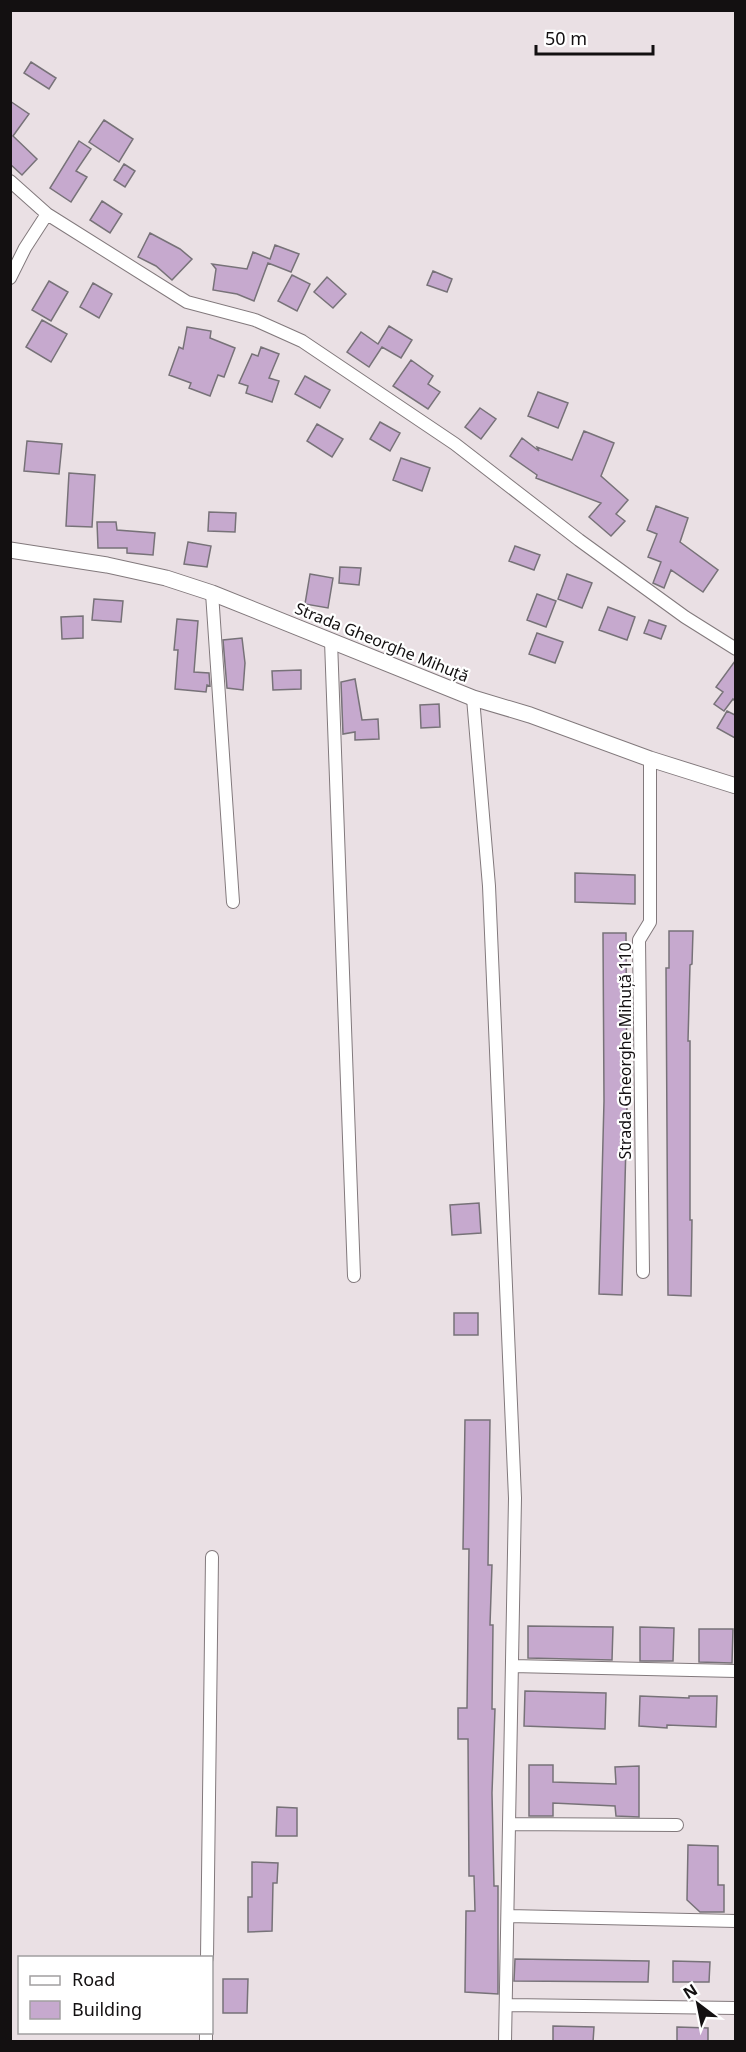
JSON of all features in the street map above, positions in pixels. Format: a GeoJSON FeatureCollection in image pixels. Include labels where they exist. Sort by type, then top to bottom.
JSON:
{"type":"FeatureCollection","features":[{"type":"Feature","properties":{"kind":"street"},"geometry":{"type":"LineString","coordinates":[[10,182],[47,214],[187,302],[255,320],[302,341],[455,444],[579,540],[735,649]]}},
{"type":"Feature","properties":{"kind":"street"},"geometry":{"type":"LineString","coordinates":[[10,278],[47,214]]}},
{"type":"Feature","properties":{"kind":"street","name":"Strada Gheorghe Mihuță"},"geometry":{"type":"LineString","coordinates":[[10,550],[107,565],[166,578],[212,593],[473,698],[735,786]]}},
{"type":"Feature","properties":{"kind":"street"},"geometry":{"type":"LineString","coordinates":[[212,593],[233,902]]}},
{"type":"Feature","properties":{"kind":"street"},"geometry":{"type":"LineString","coordinates":[[331,641],[354,1276]]}},
{"type":"Feature","properties":{"kind":"street"},"geometry":{"type":"LineString","coordinates":[[473,698],[489,886],[515,1498],[505,2042]]}},
{"type":"Feature","properties":{"kind":"street","name":"Strada Gheorghe Mihuță 110"},"geometry":{"type":"LineString","coordinates":[[643,1272],[639,940],[650,922],[650,759]]}},
{"type":"Feature","properties":{"kind":"street"},"geometry":{"type":"LineString","coordinates":[[207,1956],[212,1557]]}},
{"type":"Feature","properties":{"kind":"street"},"geometry":{"type":"LineString","coordinates":[[512,1666],[735,1671]]}},
{"type":"Feature","properties":{"kind":"street"},"geometry":{"type":"LineString","coordinates":[[509,1824],[677,1825]]}},
{"type":"Feature","properties":{"kind":"street"},"geometry":{"type":"LineString","coordinates":[[508,1916],[735,1921]]}},
{"type":"Feature","properties":{"kind":"street"},"geometry":{"type":"LineString","coordinates":[[506,2005],[735,2008]]}},
{"type":"Feature","properties":{"kind":"building"},"geometry":{"type":"Polygon","coordinates":[[[31,62],[56,78],[49,89],[24,73],[31,62]]]}},
{"type":"Feature","properties":{"kind":"building"},"geometry":{"type":"Polygon","coordinates":[[[10,101],[29,114],[13,136],[37,159],[22,175],[10,164],[10,101]]]}},
{"type":"Feature","properties":{"kind":"building"},"geometry":{"type":"Polygon","coordinates":[[[104,120],[133,139],[119,162],[89,142],[104,120]]]}},
{"type":"Feature","properties":{"kind":"building"},"geometry":{"type":"Polygon","coordinates":[[[79,141],[91,149],[76,171],[87,177],[71,202],[50,188],[79,141]]]}},
{"type":"Feature","properties":{"kind":"building"},"geometry":{"type":"Polygon","coordinates":[[[124,164],[135,171],[125,187],[114,180],[124,164]]]}},
{"type":"Feature","properties":{"kind":"building"},"geometry":{"type":"Polygon","coordinates":[[[102,201],[122,214],[110,233],[90,220],[102,201]]]}},
{"type":"Feature","properties":{"kind":"building"},"geometry":{"type":"Polygon","coordinates":[[[150,233],[180,249],[192,259],[172,280],[156,266],[138,257],[150,233]]]}},
{"type":"Feature","properties":{"kind":"building"},"geometry":{"type":"Polygon","coordinates":[[[275,245],[299,254],[291,272],[268,263],[254,301],[237,294],[213,290],[216,269],[212,264],[247,269],[253,252],[270,259],[275,245]]]}},
{"type":"Feature","properties":{"kind":"building"},"geometry":{"type":"Polygon","coordinates":[[[433,271],[452,279],[447,292],[427,285],[433,271]]]}},
{"type":"Feature","properties":{"kind":"building"},"geometry":{"type":"Polygon","coordinates":[[[292,275],[310,284],[297,311],[278,301],[292,275]]]}},
{"type":"Feature","properties":{"kind":"building"},"geometry":{"type":"Polygon","coordinates":[[[327,277],[346,294],[333,308],[314,292],[327,277]]]}},
{"type":"Feature","properties":{"kind":"building"},"geometry":{"type":"Polygon","coordinates":[[[49,281],[68,292],[51,321],[32,310],[49,281]]]}},
{"type":"Feature","properties":{"kind":"building"},"geometry":{"type":"Polygon","coordinates":[[[93,283],[112,294],[99,318],[80,307],[93,283]]]}},
{"type":"Feature","properties":{"kind":"building"},"geometry":{"type":"Polygon","coordinates":[[[42,320],[67,334],[51,362],[26,347],[42,320]]]}},
{"type":"Feature","properties":{"kind":"building"},"geometry":{"type":"Polygon","coordinates":[[[389,326],[412,340],[401,358],[382,347],[369,367],[347,352],[361,332],[378,344],[389,326]]]}},
{"type":"Feature","properties":{"kind":"building"},"geometry":{"type":"Polygon","coordinates":[[[187,327],[211,331],[210,338],[235,348],[224,377],[218,375],[210,396],[189,388],[191,383],[169,375],[179,347],[183,349],[187,327]]]}},
{"type":"Feature","properties":{"kind":"building"},"geometry":{"type":"Polygon","coordinates":[[[261,347],[279,354],[269,378],[279,381],[272,402],[246,393],[248,386],[239,383],[252,354],[258,356],[261,347]]]}},
{"type":"Feature","properties":{"kind":"building"},"geometry":{"type":"Polygon","coordinates":[[[411,360],[433,376],[428,384],[440,392],[428,409],[393,386],[411,360]]]}},
{"type":"Feature","properties":{"kind":"building"},"geometry":{"type":"Polygon","coordinates":[[[305,376],[330,390],[320,408],[295,394],[305,376]]]}},
{"type":"Feature","properties":{"kind":"building"},"geometry":{"type":"Polygon","coordinates":[[[538,392],[568,403],[558,428],[528,416],[538,392]]]}},
{"type":"Feature","properties":{"kind":"building"},"geometry":{"type":"Polygon","coordinates":[[[480,408],[496,419],[481,439],[465,427],[480,408]]]}},
{"type":"Feature","properties":{"kind":"building"},"geometry":{"type":"Polygon","coordinates":[[[380,422],[400,433],[390,451],[370,439],[380,422]]]}},
{"type":"Feature","properties":{"kind":"building"},"geometry":{"type":"Polygon","coordinates":[[[317,424],[343,439],[332,457],[307,441],[317,424]]]}},
{"type":"Feature","properties":{"kind":"building"},"geometry":{"type":"Polygon","coordinates":[[[584,431],[614,443],[601,476],[628,500],[616,514],[625,521],[611,536],[589,517],[601,503],[536,478],[537,475],[510,456],[522,438],[539,451],[537,447],[572,460],[584,431]]]}},
{"type":"Feature","properties":{"kind":"building"},"geometry":{"type":"Polygon","coordinates":[[[27,441],[62,444],[59,474],[24,471],[27,441]]]}},
{"type":"Feature","properties":{"kind":"building"},"geometry":{"type":"Polygon","coordinates":[[[401,458],[430,468],[422,491],[393,480],[401,458]]]}},
{"type":"Feature","properties":{"kind":"building"},"geometry":{"type":"Polygon","coordinates":[[[69,473],[95,475],[92,527],[66,526],[69,473]]]}},
{"type":"Feature","properties":{"kind":"building"},"geometry":{"type":"Polygon","coordinates":[[[656,506],[688,518],[680,542],[718,570],[703,592],[671,570],[664,588],[653,583],[661,562],[648,557],[657,534],[647,530],[656,506]]]}},
{"type":"Feature","properties":{"kind":"building"},"geometry":{"type":"Polygon","coordinates":[[[209,512],[236,513],[235,532],[208,531],[209,512]]]}},
{"type":"Feature","properties":{"kind":"building"},"geometry":{"type":"Polygon","coordinates":[[[97,522],[116,522],[117,530],[155,533],[153,555],[127,553],[127,548],[98,548],[97,522]]]}},
{"type":"Feature","properties":{"kind":"building"},"geometry":{"type":"Polygon","coordinates":[[[188,542],[211,546],[207,567],[184,564],[188,542]]]}},
{"type":"Feature","properties":{"kind":"building"},"geometry":{"type":"Polygon","coordinates":[[[515,546],[540,555],[534,570],[509,561],[515,546]]]}},
{"type":"Feature","properties":{"kind":"building"},"geometry":{"type":"Polygon","coordinates":[[[340,567],[361,568],[359,585],[339,583],[340,567]]]}},
{"type":"Feature","properties":{"kind":"building"},"geometry":{"type":"Polygon","coordinates":[[[310,574],[333,578],[328,608],[305,604],[310,574]]]}},
{"type":"Feature","properties":{"kind":"building"},"geometry":{"type":"Polygon","coordinates":[[[567,574],[592,583],[582,608],[558,599],[567,574]]]}},
{"type":"Feature","properties":{"kind":"building"},"geometry":{"type":"Polygon","coordinates":[[[537,594],[556,601],[546,627],[527,620],[537,594]]]}},
{"type":"Feature","properties":{"kind":"building"},"geometry":{"type":"Polygon","coordinates":[[[94,599],[123,601],[121,622],[92,620],[94,599]]]}},
{"type":"Feature","properties":{"kind":"building"},"geometry":{"type":"Polygon","coordinates":[[[608,607],[635,617],[627,640],[599,630],[608,607]]]}},
{"type":"Feature","properties":{"kind":"building"},"geometry":{"type":"Polygon","coordinates":[[[83,616],[83,638],[62,639],[61,617],[83,616]]]}},
{"type":"Feature","properties":{"kind":"building"},"geometry":{"type":"Polygon","coordinates":[[[177,619],[198,621],[194,672],[209,673],[210,686],[207,685],[206,692],[175,689],[178,650],[174,650],[177,619]]]}},
{"type":"Feature","properties":{"kind":"building"},"geometry":{"type":"Polygon","coordinates":[[[649,620],[666,626],[661,639],[644,633],[649,620]]]}},
{"type":"Feature","properties":{"kind":"building"},"geometry":{"type":"Polygon","coordinates":[[[537,633],[563,642],[555,663],[529,654],[537,633]]]}},
{"type":"Feature","properties":{"kind":"building"},"geometry":{"type":"Polygon","coordinates":[[[242,638],[245,663],[243,690],[227,688],[223,640],[242,638]]]}},
{"type":"Feature","properties":{"kind":"building"},"geometry":{"type":"Polygon","coordinates":[[[735,661],[735,701],[733,699],[724,711],[714,704],[723,692],[716,687],[735,661]]]}},
{"type":"Feature","properties":{"kind":"building"},"geometry":{"type":"Polygon","coordinates":[[[301,670],[301,689],[273,690],[272,671],[301,670]]]}},
{"type":"Feature","properties":{"kind":"building"},"geometry":{"type":"Polygon","coordinates":[[[355,679],[362,720],[378,719],[379,739],[355,740],[355,732],[343,734],[341,682],[355,679]]]}},
{"type":"Feature","properties":{"kind":"building"},"geometry":{"type":"Polygon","coordinates":[[[439,704],[440,727],[421,728],[420,705],[439,704]]]}},
{"type":"Feature","properties":{"kind":"building"},"geometry":{"type":"Polygon","coordinates":[[[727,711],[735,715],[735,738],[717,728],[727,711]]]}},
{"type":"Feature","properties":{"kind":"building"},"geometry":{"type":"Polygon","coordinates":[[[575,873],[635,875],[635,904],[575,902],[575,873]]]}},
{"type":"Feature","properties":{"kind":"building"},"geometry":{"type":"Polygon","coordinates":[[[669,931],[693,931],[688,1041],[690,1041],[691,1296],[668,1295],[666,968],[669,968],[669,931]]]}},
{"type":"Feature","properties":{"kind":"building"},"geometry":{"type":"Polygon","coordinates":[[[603,933],[626,933],[627,1106],[622,1295],[599,1294],[604,1101],[603,933]]]}},
{"type":"Feature","properties":{"kind":"building"},"geometry":{"type":"Polygon","coordinates":[[[479,1203],[481,1233],[452,1235],[450,1205],[479,1203]]]}},
{"type":"Feature","properties":{"kind":"building"},"geometry":{"type":"Polygon","coordinates":[[[454,1313],[478,1313],[478,1335],[454,1335],[454,1313]]]}},
{"type":"Feature","properties":{"kind":"building"},"geometry":{"type":"Polygon","coordinates":[[[465,1420],[490,1420],[488,1565],[492,1565],[490,1625],[493,1625],[492,1709],[495,1709],[492,1793],[494,1886],[498,1886],[498,1994],[465,1992],[466,1911],[475,1911],[474,1876],[469,1876],[468,1739],[458,1739],[458,1708],[467,1708],[469,1549],[463,1549],[465,1420]]]}},
{"type":"Feature","properties":{"kind":"building"},"geometry":{"type":"Polygon","coordinates":[[[528,1626],[613,1627],[612,1660],[528,1658],[528,1626]]]}},
{"type":"Feature","properties":{"kind":"building"},"geometry":{"type":"Polygon","coordinates":[[[640,1627],[674,1628],[673,1661],[640,1661],[640,1627]]]}},
{"type":"Feature","properties":{"kind":"building"},"geometry":{"type":"Polygon","coordinates":[[[699,1629],[733,1629],[732,1663],[699,1662],[699,1629]]]}},
{"type":"Feature","properties":{"kind":"building"},"geometry":{"type":"Polygon","coordinates":[[[525,1691],[606,1693],[605,1729],[524,1726],[525,1691]]]}},
{"type":"Feature","properties":{"kind":"building"},"geometry":{"type":"Polygon","coordinates":[[[640,1696],[689,1698],[689,1696],[717,1696],[716,1727],[639,1726],[640,1696]]]}},
{"type":"Feature","properties":{"kind":"building"},"geometry":{"type":"Polygon","coordinates":[[[529,1765],[553,1765],[553,1782],[616,1784],[615,1767],[639,1766],[639,1817],[616,1816],[615,1806],[553,1803],[553,1816],[529,1816],[529,1765]]]}},
{"type":"Feature","properties":{"kind":"building"},"geometry":{"type":"Polygon","coordinates":[[[277,1807],[297,1808],[297,1836],[276,1836],[277,1807]]]}},
{"type":"Feature","properties":{"kind":"building"},"geometry":{"type":"Polygon","coordinates":[[[688,1845],[718,1846],[718,1885],[724,1885],[724,1912],[700,1912],[687,1900],[688,1845]]]}},
{"type":"Feature","properties":{"kind":"building"},"geometry":{"type":"Polygon","coordinates":[[[252,1862],[278,1863],[277,1883],[273,1883],[272,1931],[248,1932],[248,1897],[252,1897],[252,1862]]]}},
{"type":"Feature","properties":{"kind":"building"},"geometry":{"type":"Polygon","coordinates":[[[515,1959],[649,1961],[648,1982],[514,1981],[515,1959]]]}},
{"type":"Feature","properties":{"kind":"building"},"geometry":{"type":"Polygon","coordinates":[[[673,1961],[710,1962],[709,1982],[673,1982],[673,1961]]]}},
{"type":"Feature","properties":{"kind":"building"},"geometry":{"type":"Polygon","coordinates":[[[223,1979],[248,1979],[247,2013],[223,2013],[223,1979]]]}},
{"type":"Feature","properties":{"kind":"building"},"geometry":{"type":"Polygon","coordinates":[[[553,2026],[594,2027],[593,2042],[553,2042],[553,2026]]]}},
{"type":"Feature","properties":{"kind":"building"},"geometry":{"type":"Polygon","coordinates":[[[677,2027],[708,2028],[708,2042],[677,2042],[677,2027]]]}}]}
